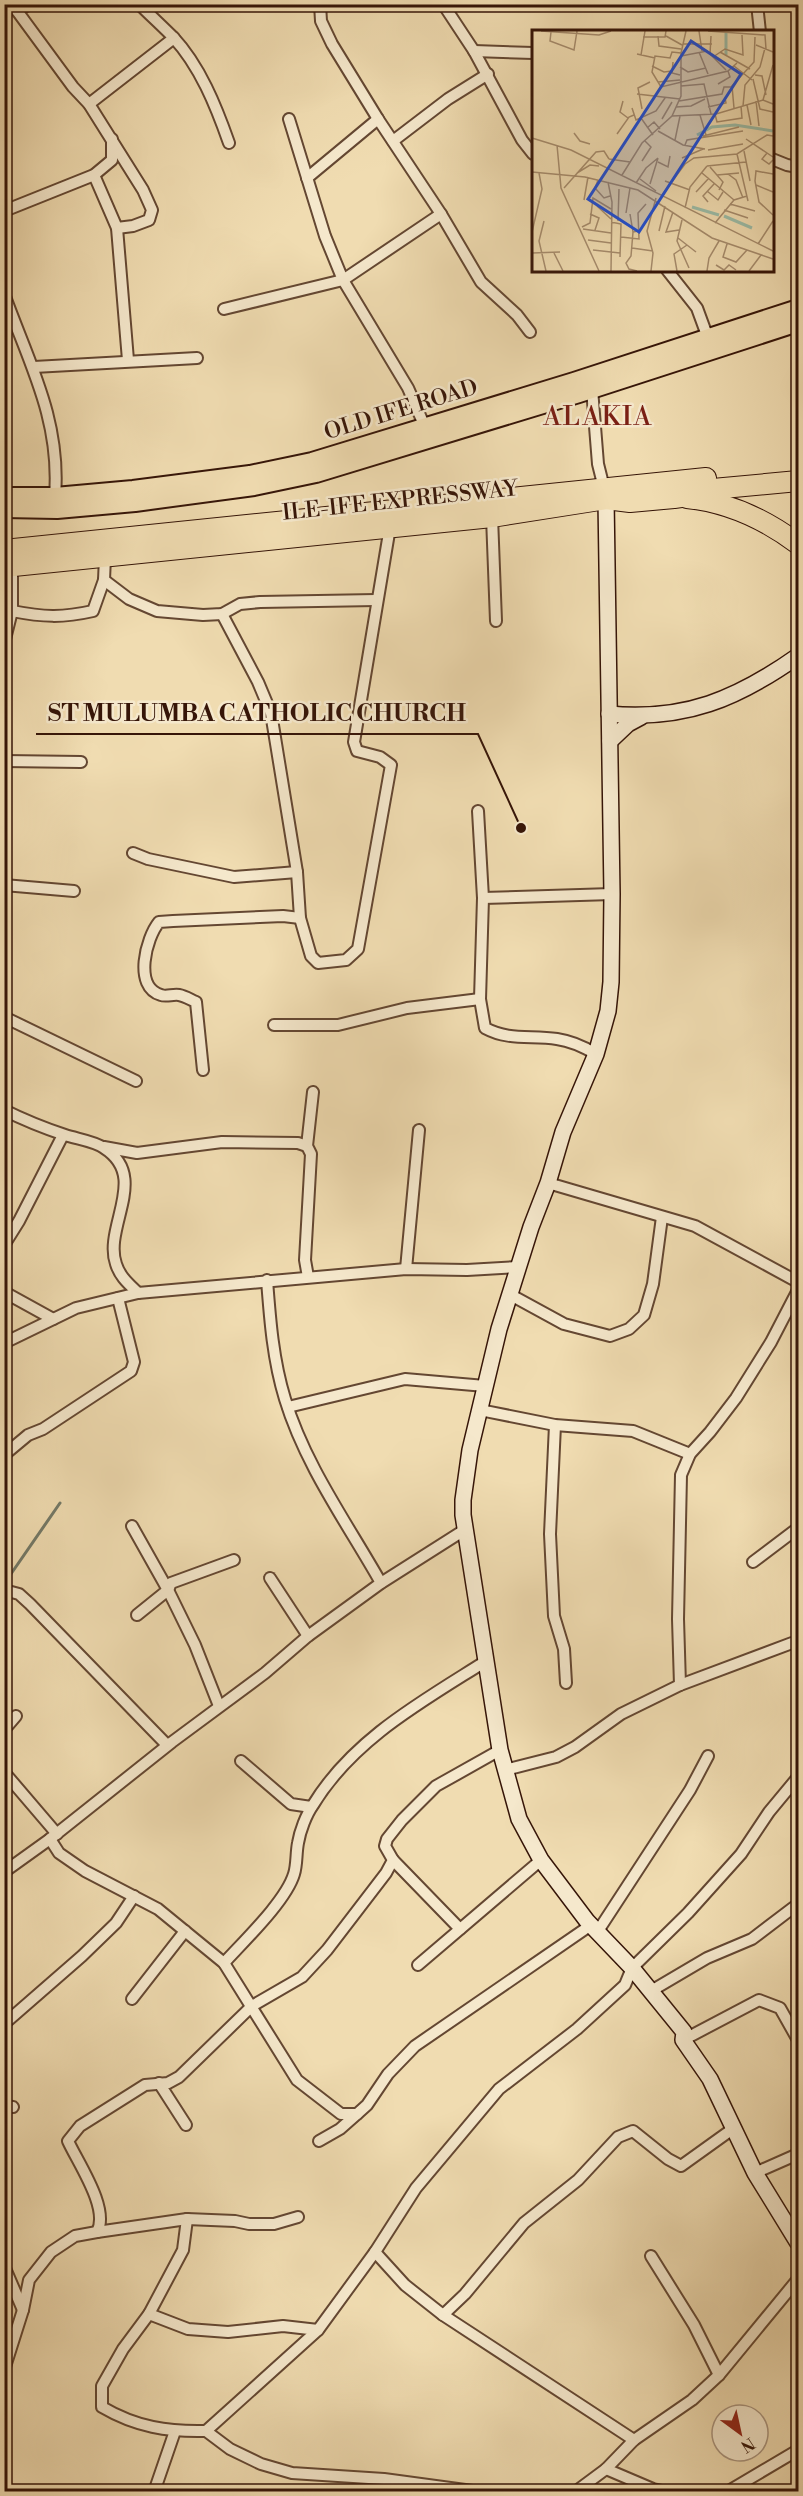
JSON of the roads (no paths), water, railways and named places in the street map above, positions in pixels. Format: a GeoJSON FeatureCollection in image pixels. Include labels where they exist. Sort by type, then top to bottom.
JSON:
{"type":"FeatureCollection","features":[{"type":"Feature","properties":{"kind":"highway","name":"ILE-IFE EXPRESSWAY"},"geometry":{"type":"LineString","coordinates":[[7,561],[605,494],[798,468]]}},
{"type":"Feature","properties":{"kind":"highway","name":"ILE-IFE EXPRESSWAY"},"geometry":{"type":"LineString","coordinates":[[7,561],[105,557],[492,517],[605,494],[630,502],[681,497],[691,490],[798,481]]}},
{"type":"Feature","properties":{"kind":"highway"},"geometry":{"type":"LineString","coordinates":[[681,497],[726,506],[768,524],[798,544]]}},
{"type":"Feature","properties":{"kind":"main road","name":"OLD IFE ROAD"},"geometry":{"type":"LineString","coordinates":[[4,510],[57,510],[135,503],[254,487],[306,476],[555,393],[798,308]]}},
{"type":"Feature","properties":{"kind":"main road","name":"OLD IFE ROAD"},"geometry":{"type":"LineString","coordinates":[[4,496],[55,496],[133,489],[250,474],[312,461],[425,426],[555,393],[592,389],[798,323]]}},
{"type":"Feature","properties":{"kind":"street"},"geometry":{"type":"LineString","coordinates":[[31,4],[14,7],[73,87],[89,104],[143,190],[152,210],[148,220],[133,226],[117,228]]}},
{"type":"Feature","properties":{"kind":"street"},"geometry":{"type":"LineString","coordinates":[[139,4],[174,38],[200,75],[229,143]]}},
{"type":"Feature","properties":{"kind":"street"},"geometry":{"type":"LineString","coordinates":[[320,4],[321,21],[332,44],[441,214],[481,282],[517,315],[530,332]]}},
{"type":"Feature","properties":{"kind":"street"},"geometry":{"type":"LineString","coordinates":[[442,4],[474,51],[516,130],[532,152]]}},
{"type":"Feature","properties":{"kind":"street"},"geometry":{"type":"LineString","coordinates":[[757,4],[760,30]]}},
{"type":"Feature","properties":{"kind":"street"},"geometry":{"type":"LineString","coordinates":[[89,104],[174,38]]}},
{"type":"Feature","properties":{"kind":"street"},"geometry":{"type":"LineString","coordinates":[[474,51],[532,52]]}},
{"type":"Feature","properties":{"kind":"street"},"geometry":{"type":"LineString","coordinates":[[393,141],[448,99],[488,74]]}},
{"type":"Feature","properties":{"kind":"street"},"geometry":{"type":"LineString","coordinates":[[289,119],[325,236],[343,280],[408,388],[425,426]]}},
{"type":"Feature","properties":{"kind":"street"},"geometry":{"type":"LineString","coordinates":[[307,178],[378,119]]}},
{"type":"Feature","properties":{"kind":"street"},"geometry":{"type":"LineString","coordinates":[[4,211],[94,175],[112,160],[112,139]]}},
{"type":"Feature","properties":{"kind":"street"},"geometry":{"type":"LineString","coordinates":[[773,160],[798,166]]}},
{"type":"Feature","properties":{"kind":"street"},"geometry":{"type":"LineString","coordinates":[[94,175],[117,228],[128,360]]}},
{"type":"Feature","properties":{"kind":"street"},"geometry":{"type":"LineString","coordinates":[[224,309],[343,280],[441,214]]}},
{"type":"Feature","properties":{"kind":"street"},"geometry":{"type":"LineString","coordinates":[[669,272],[698,308],[708,338]]}},
{"type":"Feature","properties":{"kind":"street"},"geometry":{"type":"LineString","coordinates":[[4,294],[34,367],[55,442],[55,496]]}},
{"type":"Feature","properties":{"kind":"street"},"geometry":{"type":"LineString","coordinates":[[34,367],[197,357]]}},
{"type":"Feature","properties":{"kind":"street"},"geometry":{"type":"LineString","coordinates":[[592,389],[598,464],[605,494],[612,894],[611,982],[608,1011],[596,1054],[563,1132],[548,1183],[509,1294],[470,1450],[463,1500],[465,1529],[500,1750],[519,1818],[541,1860],[594,1928],[632,1968],[684,2032],[683,2040],[710,2079],[755,2174],[798,2242]]}},
{"type":"Feature","properties":{"kind":"street"},"geometry":{"type":"LineString","coordinates":[[492,517],[496,621]]}},
{"type":"Feature","properties":{"kind":"street"},"geometry":{"type":"LineString","coordinates":[[222,614],[258,682],[271,713],[297,872],[300,918],[310,956],[318,963],[346,960],[358,949],[391,765],[380,757],[357,751],[354,742],[390,527]]}},
{"type":"Feature","properties":{"kind":"street"},"geometry":{"type":"LineString","coordinates":[[12,611],[42,617],[61,617],[93,611],[104,580],[105,557]]}},
{"type":"Feature","properties":{"kind":"street"},"geometry":{"type":"LineString","coordinates":[[4,643],[12,611],[7,561]]}},
{"type":"Feature","properties":{"kind":"street"},"geometry":{"type":"LineString","coordinates":[[104,580],[129,598],[158,611],[203,615],[222,614],[240,604],[260,602],[376,600]]}},
{"type":"Feature","properties":{"kind":"street"},"geometry":{"type":"LineString","coordinates":[[609,714],[641,717],[668,714],[725,699],[764,680],[798,657]]}},
{"type":"Feature","properties":{"kind":"street"},"geometry":{"type":"LineString","coordinates":[[610,741],[628,724],[641,717]]}},
{"type":"Feature","properties":{"kind":"street"},"geometry":{"type":"LineString","coordinates":[[4,761],[81,762]]}},
{"type":"Feature","properties":{"kind":"street"},"geometry":{"type":"LineString","coordinates":[[478,811],[483,898],[480,999],[485,1028],[499,1036],[558,1039],[580,1044],[596,1054]]}},
{"type":"Feature","properties":{"kind":"street"},"geometry":{"type":"LineString","coordinates":[[133,853],[148,859],[234,877],[297,872]]}},
{"type":"Feature","properties":{"kind":"street"},"geometry":{"type":"LineString","coordinates":[[4,885],[74,891]]}},
{"type":"Feature","properties":{"kind":"street"},"geometry":{"type":"LineString","coordinates":[[483,898],[612,894]]}},
{"type":"Feature","properties":{"kind":"street"},"geometry":{"type":"LineString","coordinates":[[203,1070],[196,1002],[181,995],[161,995],[149,989],[144,979],[151,932],[159,922],[283,916],[300,918]]}},
{"type":"Feature","properties":{"kind":"street"},"geometry":{"type":"LineString","coordinates":[[274,1025],[338,1025],[407,1008],[480,999]]}},
{"type":"Feature","properties":{"kind":"street"},"geometry":{"type":"LineString","coordinates":[[4,1017],[136,1081]]}},
{"type":"Feature","properties":{"kind":"street"},"geometry":{"type":"LineString","coordinates":[[308,1277],[305,1260],[311,1154],[307,1146],[313,1092]]}},
{"type":"Feature","properties":{"kind":"street"},"geometry":{"type":"LineString","coordinates":[[4,1110],[63,1135],[104,1147],[137,1153],[222,1142],[297,1143],[307,1146]]}},
{"type":"Feature","properties":{"kind":"street"},"geometry":{"type":"LineString","coordinates":[[406,1269],[419,1130]]}},
{"type":"Feature","properties":{"kind":"street"},"geometry":{"type":"LineString","coordinates":[[4,1245],[20,1221],[63,1135]]}},
{"type":"Feature","properties":{"kind":"street"},"geometry":{"type":"LineString","coordinates":[[104,1147],[122,1165],[125,1193],[115,1242],[115,1263],[122,1277],[138,1293]]}},
{"type":"Feature","properties":{"kind":"street"},"geometry":{"type":"LineString","coordinates":[[122,1165],[137,1153]]}},
{"type":"Feature","properties":{"kind":"street"},"geometry":{"type":"LineString","coordinates":[[548,1183],[695,1226],[798,1282]]}},
{"type":"Feature","properties":{"kind":"street"},"geometry":{"type":"LineString","coordinates":[[509,1294],[564,1324],[610,1336],[629,1329],[644,1315],[653,1284],[662,1217]]}},
{"type":"Feature","properties":{"kind":"street"},"geometry":{"type":"LineString","coordinates":[[4,1343],[76,1308],[138,1293],[406,1269],[467,1270],[518,1267]]}},
{"type":"Feature","properties":{"kind":"street"},"geometry":{"type":"LineString","coordinates":[[267,1280],[273,1347],[288,1407],[304,1448],[381,1583]]}},
{"type":"Feature","properties":{"kind":"street"},"geometry":{"type":"LineString","coordinates":[[680,1685],[678,1619],[681,1475],[690,1454],[736,1398],[771,1342],[798,1290]]}},
{"type":"Feature","properties":{"kind":"street"},"geometry":{"type":"LineString","coordinates":[[4,1292],[53,1319]]}},
{"type":"Feature","properties":{"kind":"street"},"geometry":{"type":"LineString","coordinates":[[4,1455],[28,1435],[43,1428],[130,1371],[134,1362],[118,1298]]}},
{"type":"Feature","properties":{"kind":"street"},"geometry":{"type":"LineString","coordinates":[[288,1407],[405,1379],[486,1386]]}},
{"type":"Feature","properties":{"kind":"street"},"geometry":{"type":"LineString","coordinates":[[480,1410],[555,1425],[633,1431],[690,1454]]}},
{"type":"Feature","properties":{"kind":"street"},"geometry":{"type":"LineString","coordinates":[[555,1425],[550,1534],[554,1616],[564,1649],[566,1683]]}},
{"type":"Feature","properties":{"kind":"street"},"geometry":{"type":"LineString","coordinates":[[132,1526],[168,1590],[195,1645],[219,1706]]}},
{"type":"Feature","properties":{"kind":"street"},"geometry":{"type":"LineString","coordinates":[[753,1562],[798,1528]]}},
{"type":"Feature","properties":{"kind":"street"},"geometry":{"type":"LineString","coordinates":[[6,1868],[53,1837],[167,1745],[265,1673],[308,1636],[381,1583],[465,1529]]}},
{"type":"Feature","properties":{"kind":"street"},"geometry":{"type":"LineString","coordinates":[[137,1615],[168,1590],[171,1583],[234,1560]]}},
{"type":"Feature","properties":{"kind":"street"},"geometry":{"type":"LineString","coordinates":[[270,1578],[308,1636]]}},
{"type":"Feature","properties":{"kind":"street"},"geometry":{"type":"LineString","coordinates":[[4,1590],[19,1594],[30,1604],[167,1745]]}},
{"type":"Feature","properties":{"kind":"street"},"geometry":{"type":"LineString","coordinates":[[505,1770],[556,1757],[575,1747],[621,1714],[680,1685],[792,1643],[798,1643]]}},
{"type":"Feature","properties":{"kind":"street"},"geometry":{"type":"LineString","coordinates":[[224,1963],[277,1904],[294,1875],[298,1840],[311,1807],[330,1778],[369,1740],[405,1713],[486,1661]]}},
{"type":"Feature","properties":{"kind":"street"},"geometry":{"type":"LineString","coordinates":[[4,1730],[16,1716]]}},
{"type":"Feature","properties":{"kind":"street"},"geometry":{"type":"LineString","coordinates":[[460,1929],[393,1860],[386,1846],[387,1839],[402,1820],[436,1786],[500,1750]]}},
{"type":"Feature","properties":{"kind":"street"},"geometry":{"type":"LineString","coordinates":[[320,2141],[340,2129],[367,2105],[388,2074],[415,2046],[594,1928],[690,1790],[708,1756]]}},
{"type":"Feature","properties":{"kind":"street"},"geometry":{"type":"LineString","coordinates":[[241,1761],[291,1804],[311,1807]]}},
{"type":"Feature","properties":{"kind":"street"},"geometry":{"type":"LineString","coordinates":[[4,1772],[53,1837],[59,1852],[85,1871],[159,1910],[224,1963],[297,2080],[341,2114],[357,2114]]}},
{"type":"Feature","properties":{"kind":"street"},"geometry":{"type":"LineString","coordinates":[[187,2219],[183,2250],[149,2314],[123,2349],[102,2386],[102,2408],[124,2421],[175,2432],[206,2431],[318,2330],[375,2252],[416,2188],[499,2090],[547,2050],[577,2029],[625,1985],[632,1968],[688,1913],[741,1854],[769,1812],[798,1777]]}},
{"type":"Feature","properties":{"kind":"street"},"geometry":{"type":"LineString","coordinates":[[97,2232],[101,2226],[99,2208],[85,2171],[68,2141],[80,2126],[145,2085],[168,2083],[179,2077],[252,2006],[302,1977],[366,1902],[393,1860]]}},
{"type":"Feature","properties":{"kind":"street"},"geometry":{"type":"LineString","coordinates":[[418,1965],[541,1860]]}},
{"type":"Feature","properties":{"kind":"street"},"geometry":{"type":"LineString","coordinates":[[4,2024],[107,1931],[134,1896]]}},
{"type":"Feature","properties":{"kind":"street"},"geometry":{"type":"LineString","coordinates":[[651,1991],[707,1958],[752,1939],[798,1904]]}},
{"type":"Feature","properties":{"kind":"street"},"geometry":{"type":"LineString","coordinates":[[132,1999],[184,1931]]}},
{"type":"Feature","properties":{"kind":"street"},"geometry":{"type":"LineString","coordinates":[[683,2040],[759,2000],[780,2008],[798,2035]]}},
{"type":"Feature","properties":{"kind":"street"},"geometry":{"type":"LineString","coordinates":[[159,2083],[186,2125]]}},
{"type":"Feature","properties":{"kind":"street"},"geometry":{"type":"LineString","coordinates":[[443,2315],[465,2294],[524,2223],[578,2180],[618,2137],[633,2131],[668,2159],[681,2166],[734,2128]]}},
{"type":"Feature","properties":{"kind":"street"},"geometry":{"type":"LineString","coordinates":[[755,2174],[798,2154]]}},
{"type":"Feature","properties":{"kind":"street"},"geometry":{"type":"LineString","coordinates":[[4,2370],[23,2310],[29,2280],[51,2252],[75,2236],[187,2219],[274,2224],[298,2217]]}},
{"type":"Feature","properties":{"kind":"street"},"geometry":{"type":"LineString","coordinates":[[375,2252],[405,2285],[443,2315],[634,2440]]}},
{"type":"Feature","properties":{"kind":"street"},"geometry":{"type":"LineString","coordinates":[[651,2256],[694,2325],[719,2375]]}},
{"type":"Feature","properties":{"kind":"street"},"geometry":{"type":"LineString","coordinates":[[4,2266],[23,2310]]}},
{"type":"Feature","properties":{"kind":"street"},"geometry":{"type":"LineString","coordinates":[[575,2492],[606,2469],[634,2440],[692,2400],[719,2375],[798,2278]]}},
{"type":"Feature","properties":{"kind":"street"},"geometry":{"type":"LineString","coordinates":[[149,2314],[188,2329],[228,2332],[283,2326],[318,2330]]}},
{"type":"Feature","properties":{"kind":"street"},"geometry":{"type":"LineString","coordinates":[[206,2431],[230,2450],[261,2464],[292,2473],[384,2479],[437,2489],[480,2492]]}},
{"type":"Feature","properties":{"kind":"street"},"geometry":{"type":"LineString","coordinates":[[154,2492],[175,2432]]}},
{"type":"Feature","properties":{"kind":"street"},"geometry":{"type":"LineString","coordinates":[[727,2492],[798,2450]]}},
{"type":"Feature","properties":{"kind":"street"},"geometry":{"type":"LineString","coordinates":[[606,2469],[667,2492]]}},
{"type":"Feature","properties":{"kind":"waterway"},"geometry":{"type":"LineString","coordinates":[[4,1584],[60,1503]]}},
{"type":"Feature","properties":{"kind":"place","name":"ST MULUMBA CATHOLIC CHURCH"},"geometry":{"type":"Point","coordinates":[521,828]}},
{"type":"Feature","properties":{"kind":"district","name":"ALAKIA"},"geometry":{"type":"Point","coordinates":[598,417]}}]}
